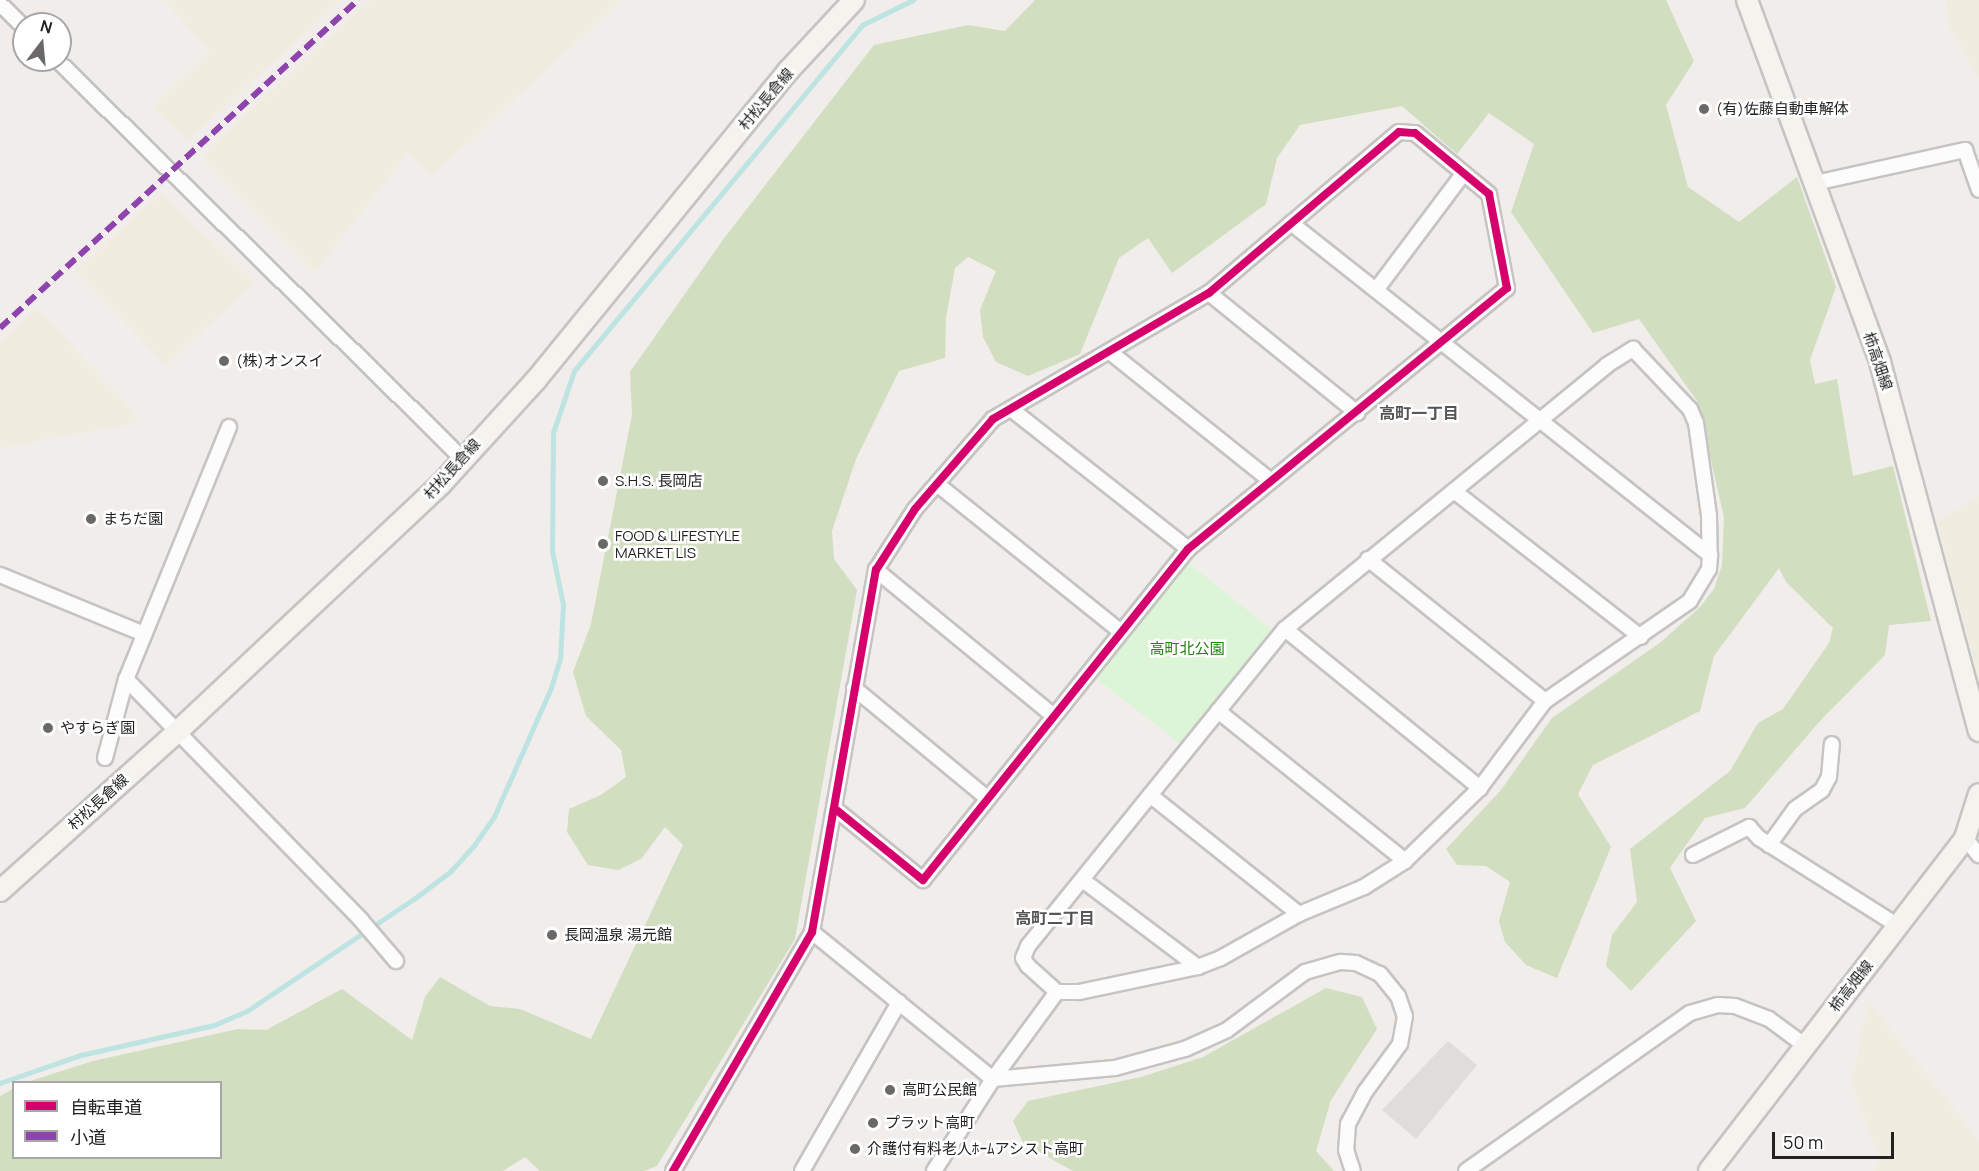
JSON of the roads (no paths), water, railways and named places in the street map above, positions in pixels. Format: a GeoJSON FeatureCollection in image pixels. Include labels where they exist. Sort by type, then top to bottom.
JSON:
{"type":"FeatureCollection","features":[{"type":"Feature","properties":{"kind":"main road","name":"村松長倉線"},"geometry":{"type":"LineString","coordinates":[[5,880],[177,732],[392,532],[536,380],[788,71],[854,0]]}},
{"type":"Feature","properties":{"kind":"main road","name":"柿高畑線"},"geometry":{"type":"LineString","coordinates":[[1747,0],[1815,183],[1902,433],[1979,731]]}},
{"type":"Feature","properties":{"kind":"main road","name":"柿高畑線"},"geometry":{"type":"LineString","coordinates":[[1709,1171],[1965,838],[1979,794]]}},
{"type":"Feature","properties":{"kind":"street"},"geometry":{"type":"LineString","coordinates":[[0,4],[12,16]]}},
{"type":"Feature","properties":{"kind":"street"},"geometry":{"type":"LineString","coordinates":[[69,72],[462,458]]}},
{"type":"Feature","properties":{"kind":"street"},"geometry":{"type":"LineString","coordinates":[[673,1171],[812,932],[876,570],[893,538],[937,484],[993,419],[1209,293],[1399,132],[1414,133],[1489,194],[1507,288],[1188,549],[923,880],[834,808]]}},
{"type":"Feature","properties":{"kind":"street"},"geometry":{"type":"LineString","coordinates":[[1815,183],[1965,150],[1979,190]]}},
{"type":"Feature","properties":{"kind":"street"},"geometry":{"type":"LineString","coordinates":[[1376,290],[1464,173]]}},
{"type":"Feature","properties":{"kind":"street"},"geometry":{"type":"LineString","coordinates":[[1291,223],[1538,422],[1710,555]]}},
{"type":"Feature","properties":{"kind":"street"},"geometry":{"type":"LineString","coordinates":[[1209,293],[1357,413]]}},
{"type":"Feature","properties":{"kind":"street"},"geometry":{"type":"LineString","coordinates":[[1633,349],[1642,355],[1690,410],[1696,423],[1709,516],[1709,569],[1690,601],[1641,638],[1545,701],[1480,788],[1405,861],[1364,887],[1299,914],[1221,958],[1198,967],[1079,992],[1057,992],[1023,958],[1028,946],[1084,881],[1150,795],[1285,629],[1368,559],[1454,492],[1538,422],[1626,352],[1633,349]]}},
{"type":"Feature","properties":{"kind":"street"},"geometry":{"type":"LineString","coordinates":[[1110,352],[1270,480]]}},
{"type":"Feature","properties":{"kind":"street"},"geometry":{"type":"LineString","coordinates":[[1011,409],[1188,549]]}},
{"type":"Feature","properties":{"kind":"street"},"geometry":{"type":"LineString","coordinates":[[105,758],[126,679],[229,427]]}},
{"type":"Feature","properties":{"kind":"street"},"geometry":{"type":"LineString","coordinates":[[937,484],[1121,632]]}},
{"type":"Feature","properties":{"kind":"street"},"geometry":{"type":"LineString","coordinates":[[1454,492],[1641,638]]}},
{"type":"Feature","properties":{"kind":"street"},"geometry":{"type":"LineString","coordinates":[[1368,559],[1545,701]]}},
{"type":"Feature","properties":{"kind":"street"},"geometry":{"type":"LineString","coordinates":[[876,570],[1054,716]]}},
{"type":"Feature","properties":{"kind":"street"},"geometry":{"type":"LineString","coordinates":[[0,575],[144,634]]}},
{"type":"Feature","properties":{"kind":"street"},"geometry":{"type":"LineString","coordinates":[[1285,629],[1480,788]]}},
{"type":"Feature","properties":{"kind":"street"},"geometry":{"type":"LineString","coordinates":[[126,679],[361,920],[396,960]]}},
{"type":"Feature","properties":{"kind":"street"},"geometry":{"type":"LineString","coordinates":[[854,688],[988,799]]}},
{"type":"Feature","properties":{"kind":"street"},"geometry":{"type":"LineString","coordinates":[[1218,711],[1405,861]]}},
{"type":"Feature","properties":{"kind":"street"},"geometry":{"type":"LineString","coordinates":[[1769,844],[1795,809],[1822,790],[1829,777],[1832,744]]}},
{"type":"Feature","properties":{"kind":"street"},"geometry":{"type":"LineString","coordinates":[[1150,795],[1299,914]]}},
{"type":"Feature","properties":{"kind":"street"},"geometry":{"type":"LineString","coordinates":[[1693,855],[1749,827],[1769,844],[1898,926]]}},
{"type":"Feature","properties":{"kind":"street"},"geometry":{"type":"LineString","coordinates":[[1965,838],[1979,855]]}},
{"type":"Feature","properties":{"kind":"street"},"geometry":{"type":"LineString","coordinates":[[1084,881],[1198,967]]}},
{"type":"Feature","properties":{"kind":"street"},"geometry":{"type":"LineString","coordinates":[[812,932],[993,1079],[1115,1068],[1185,1049],[1227,1030],[1317,966],[1356,963],[1380,974],[1390,985],[1405,1016],[1400,1044],[1365,1092],[1348,1124],[1346,1150],[1353,1171]]}},
{"type":"Feature","properties":{"kind":"street"},"geometry":{"type":"LineString","coordinates":[[934,1171],[993,1079],[1057,992]]}},
{"type":"Feature","properties":{"kind":"street"},"geometry":{"type":"LineString","coordinates":[[802,1171],[898,1002]]}},
{"type":"Feature","properties":{"kind":"street"},"geometry":{"type":"LineString","coordinates":[[1466,1171],[1681,1019],[1705,1007],[1735,1006],[1754,1012],[1804,1045]]}},
{"type":"Feature","properties":{"kind":"waterway"},"geometry":{"type":"LineString","coordinates":[[0,1083],[81,1055],[214,1025],[247,1011],[418,896],[451,871],[475,844],[494,817],[551,688],[560,659],[563,605],[552,551],[553,433],[574,371],[862,25],[913,0]]}},
{"type":"Feature","properties":{"kind":"place","name":"(有)佐藤自動車解体"},"geometry":{"type":"Point","coordinates":[1704,109]}},
{"type":"Feature","properties":{"kind":"place","name":"(株)オンスイ"},"geometry":{"type":"Point","coordinates":[224,361]}},
{"type":"Feature","properties":{"kind":"place","name":"S.H.S. 長岡店"},"geometry":{"type":"Point","coordinates":[603,481]}},
{"type":"Feature","properties":{"kind":"place","name":"まちだ園"},"geometry":{"type":"Point","coordinates":[91,519]}},
{"type":"Feature","properties":{"kind":"place","name":"FOOD & LIFESTYLE MARKET LIS"},"geometry":{"type":"Point","coordinates":[603,544]}},
{"type":"Feature","properties":{"kind":"place","name":"やすらぎ園"},"geometry":{"type":"Point","coordinates":[48,728]}},
{"type":"Feature","properties":{"kind":"place","name":"長岡温泉 湯元館"},"geometry":{"type":"Point","coordinates":[552,935]}},
{"type":"Feature","properties":{"kind":"place","name":"高町公民館"},"geometry":{"type":"Point","coordinates":[890,1090]}},
{"type":"Feature","properties":{"kind":"place","name":"プラット高町"},"geometry":{"type":"Point","coordinates":[873,1123]}},
{"type":"Feature","properties":{"kind":"place","name":"介護付有料老人ﾎｰﾑアシスト高町"},"geometry":{"type":"Point","coordinates":[855,1149]}},
{"type":"Feature","properties":{"kind":"district","name":"高町一丁目"},"geometry":{"type":"Point","coordinates":[1419,413]}},
{"type":"Feature","properties":{"kind":"district","name":"高町二丁目"},"geometry":{"type":"Point","coordinates":[1055,918]}},
{"type":"Feature","properties":{"kind":"park label","name":"高町北公園"},"geometry":{"type":"Point","coordinates":[1187,649]}}]}
